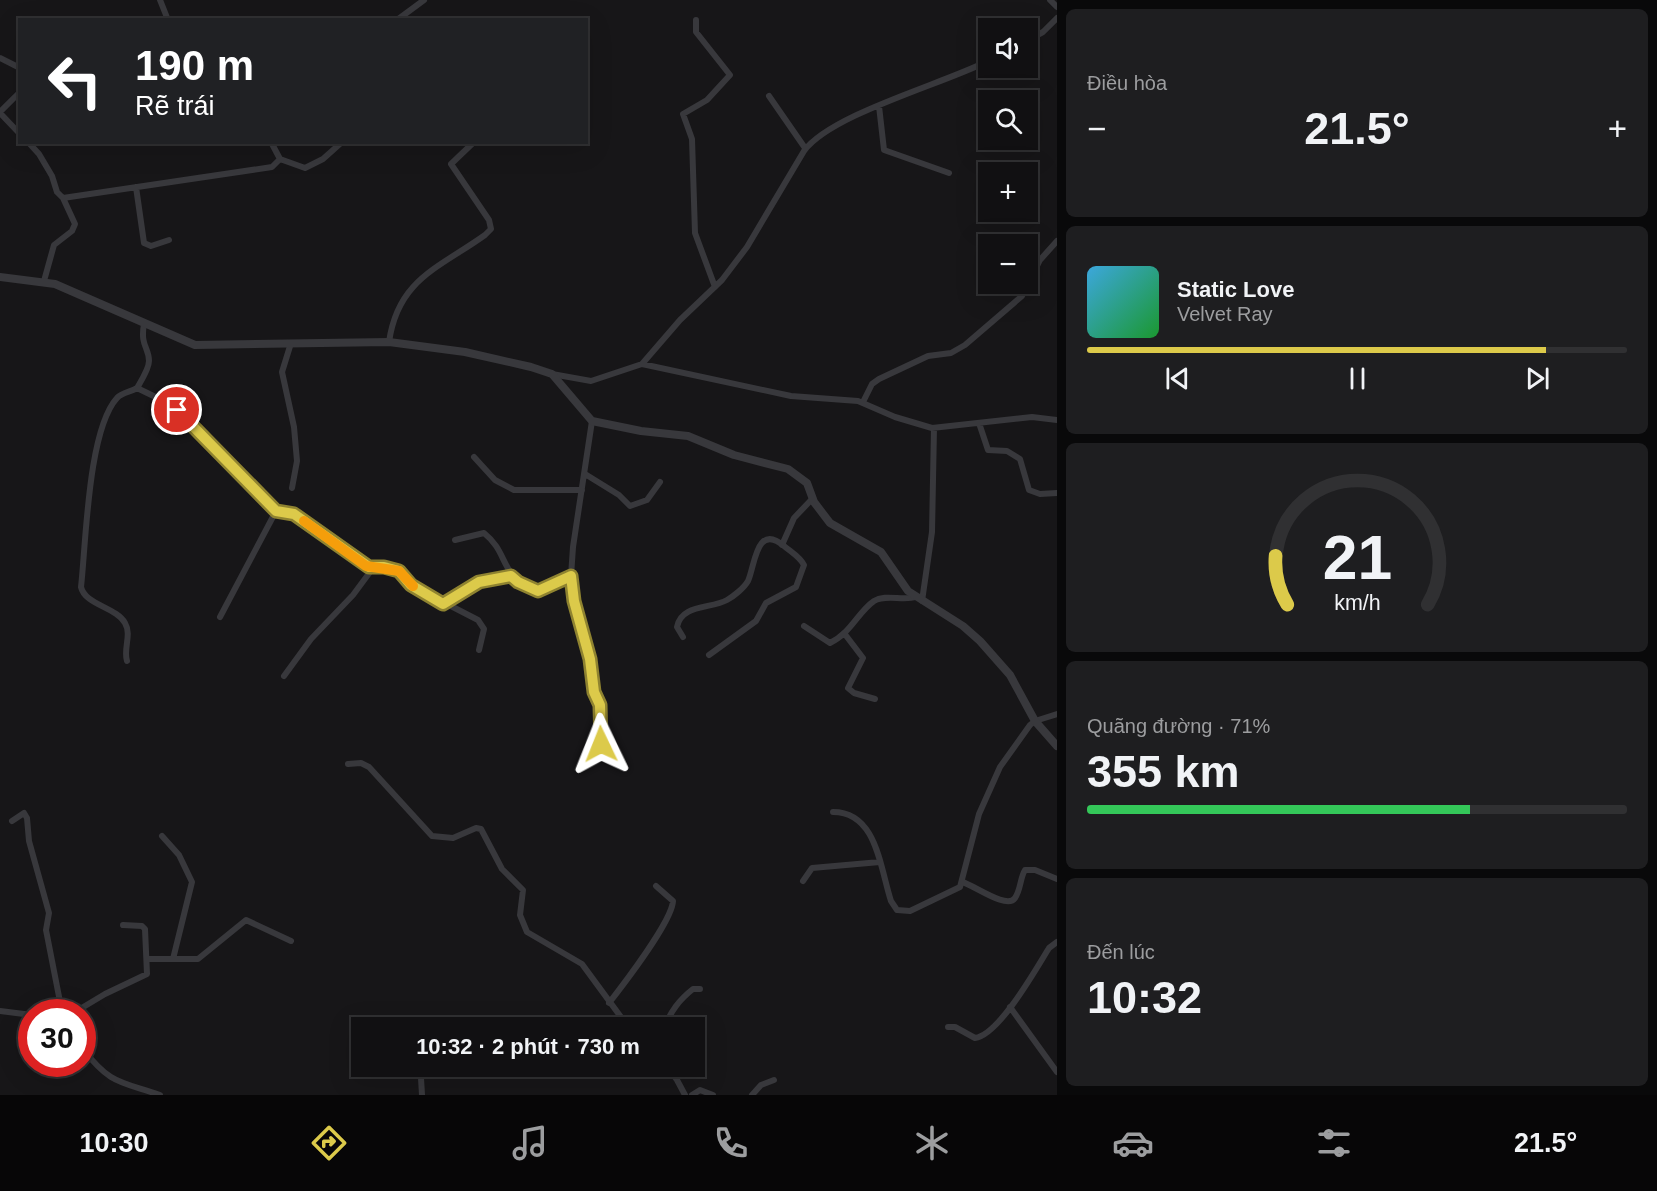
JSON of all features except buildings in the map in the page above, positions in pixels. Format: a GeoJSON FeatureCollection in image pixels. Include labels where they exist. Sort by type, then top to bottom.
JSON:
{"type":"FeatureCollection","features":[{"type":"Feature","properties":{"kind":"street"},"geometry":{"type":"LineString","coordinates":[[160,0],[167,18]]}},
{"type":"Feature","properties":{"kind":"street"},"geometry":{"type":"LineString","coordinates":[[400,18],[424,0]]}},
{"type":"Feature","properties":{"kind":"street"},"geometry":{"type":"LineString","coordinates":[[1050,0],[1057,7]]}},
{"type":"Feature","properties":{"kind":"street"},"geometry":{"type":"LineString","coordinates":[[1038,35],[1057,18]]}},
{"type":"Feature","properties":{"kind":"street"},"geometry":{"type":"LineString","coordinates":[[696,20],[696,32],[730,72],[729,79],[718,91],[683,114],[692,139],[695,233],[715,287]]}},
{"type":"Feature","properties":{"kind":"street"},"geometry":{"type":"LineString","coordinates":[[0,58],[18,67]]}},
{"type":"Feature","properties":{"kind":"street"},"geometry":{"type":"LineString","coordinates":[[642,364],[680,320],[715,287],[747,247],[806,148],[829,129],[978,66]]}},
{"type":"Feature","properties":{"kind":"street"},"geometry":{"type":"LineString","coordinates":[[18,94],[0,113],[18,132]]}},
{"type":"Feature","properties":{"kind":"street"},"geometry":{"type":"LineString","coordinates":[[769,96],[806,148]]}},
{"type":"Feature","properties":{"kind":"street"},"geometry":{"type":"LineString","coordinates":[[879,106],[884,150],[949,173]]}},
{"type":"Feature","properties":{"kind":"street"},"geometry":{"type":"LineString","coordinates":[[30,144],[39,154],[52,176],[57,192],[63,198],[75,227],[54,245],[44,281]]}},
{"type":"Feature","properties":{"kind":"street"},"geometry":{"type":"LineString","coordinates":[[272,144],[279,159],[305,168],[322,159],[340,144]]}},
{"type":"Feature","properties":{"kind":"street"},"geometry":{"type":"LineString","coordinates":[[389,342],[392,326],[409,288],[491,229],[489,220],[451,164],[472,144]]}},
{"type":"Feature","properties":{"kind":"street"},"geometry":{"type":"LineString","coordinates":[[63,198],[272,167],[279,159]]}},
{"type":"Feature","properties":{"kind":"street"},"geometry":{"type":"LineString","coordinates":[[136,187],[144,243],[151,246],[169,240]]}},
{"type":"Feature","properties":{"kind":"street"},"geometry":{"type":"LineString","coordinates":[[863,402],[872,384],[879,379],[928,356],[951,353],[975,338],[1022,296],[1040,260],[1057,241]]}},
{"type":"Feature","properties":{"kind":"street"},"geometry":{"type":"LineString","coordinates":[[0,277],[44,281],[76,292],[144,324],[200,346],[291,342],[389,342],[465,352],[552,374],[591,381],[642,364],[665,366],[791,396],[863,402],[895,417],[934,428],[1032,417],[1057,420]]}},
{"type":"Feature","properties":{"kind":"street"},"geometry":{"type":"LineString","coordinates":[[127,661],[127,633],[124,621],[86,596],[81,587],[89,494],[102,430],[118,396],[137,388],[149,362],[142,342],[144,324]]}},
{"type":"Feature","properties":{"kind":"street"},"geometry":{"type":"LineString","coordinates":[[291,342],[282,372],[294,427],[297,461],[292,489]]}},
{"type":"Feature","properties":{"kind":"street"},"geometry":{"type":"LineString","coordinates":[[552,374],[592,421],[618,428],[688,436],[734,455],[777,465],[801,477],[810,488],[813,498],[826,519],[836,528],[881,552],[908,591],[972,633],[1010,675],[1035,721],[1057,746]]}},
{"type":"Feature","properties":{"kind":"street"},"geometry":{"type":"LineString","coordinates":[[137,388],[170,404],[191,421],[276,511],[294,514],[373,568],[384,567],[399,571],[411,585],[483,625],[484,634],[479,650]]}},
{"type":"Feature","properties":{"kind":"street"},"geometry":{"type":"LineString","coordinates":[[588,748],[599,748],[601,744],[600,705],[594,692],[590,659],[574,601],[571,576],[592,421]]}},
{"type":"Feature","properties":{"kind":"street"},"geometry":{"type":"LineString","coordinates":[[979,423],[988,450],[1007,451],[1020,459],[1029,490],[1040,494],[1057,493]]}},
{"type":"Feature","properties":{"kind":"street"},"geometry":{"type":"LineString","coordinates":[[919,599],[932,532],[934,428]]}},
{"type":"Feature","properties":{"kind":"street"},"geometry":{"type":"LineString","coordinates":[[474,457],[495,480],[514,490],[582,490]]}},
{"type":"Feature","properties":{"kind":"street"},"geometry":{"type":"LineString","coordinates":[[585,474],[619,495],[630,506],[647,500],[660,482]]}},
{"type":"Feature","properties":{"kind":"street"},"geometry":{"type":"LineString","coordinates":[[782,544],[794,518],[813,498]]}},
{"type":"Feature","properties":{"kind":"street"},"geometry":{"type":"LineString","coordinates":[[220,617],[276,511]]}},
{"type":"Feature","properties":{"kind":"street"},"geometry":{"type":"LineString","coordinates":[[455,540],[484,533],[492,541],[511,576],[536,591],[571,576]]}},
{"type":"Feature","properties":{"kind":"street"},"geometry":{"type":"LineString","coordinates":[[683,637],[677,627],[681,618],[698,607],[716,605],[731,598],[747,582],[761,544],[774,539],[782,544],[804,565],[796,587],[766,603],[756,621],[709,655]]}},
{"type":"Feature","properties":{"kind":"street"},"geometry":{"type":"LineString","coordinates":[[284,676],[311,639],[353,595],[373,568]]}},
{"type":"Feature","properties":{"kind":"street"},"geometry":{"type":"LineString","coordinates":[[446,605],[479,582],[511,576]]}},
{"type":"Feature","properties":{"kind":"street"},"geometry":{"type":"LineString","coordinates":[[804,626],[830,643],[844,633],[874,601],[883,598],[919,599]]}},
{"type":"Feature","properties":{"kind":"street"},"geometry":{"type":"LineString","coordinates":[[844,633],[863,658],[848,688],[854,693],[874,699]]}},
{"type":"Feature","properties":{"kind":"street"},"geometry":{"type":"LineString","coordinates":[[833,812],[848,813],[857,818],[870,836],[891,901],[900,911],[910,911],[958,888],[962,882],[976,822],[992,785],[1023,733],[1035,721],[1057,714]]}},
{"type":"Feature","properties":{"kind":"street"},"geometry":{"type":"LineString","coordinates":[[348,764],[361,763],[369,767],[432,836],[453,838],[476,828],[481,829],[502,869],[522,890],[520,915],[527,932],[582,964],[620,1017]]}},
{"type":"Feature","properties":{"kind":"street"},"geometry":{"type":"LineString","coordinates":[[12,821],[24,813],[27,819],[29,841],[49,913],[46,930],[59,999]]}},
{"type":"Feature","properties":{"kind":"street"},"geometry":{"type":"LineString","coordinates":[[162,836],[179,855],[192,882],[174,959]]}},
{"type":"Feature","properties":{"kind":"street"},"geometry":{"type":"LineString","coordinates":[[803,881],[812,868],[880,862]]}},
{"type":"Feature","properties":{"kind":"street"},"geometry":{"type":"LineString","coordinates":[[962,882],[981,889],[1000,901],[1010,902],[1015,898],[1026,870],[1035,870],[1057,879]]}},
{"type":"Feature","properties":{"kind":"street"},"geometry":{"type":"LineString","coordinates":[[609,1003],[659,934],[673,907],[673,901],[656,886]]}},
{"type":"Feature","properties":{"kind":"street"},"geometry":{"type":"LineString","coordinates":[[148,959],[198,959],[246,920],[291,941]]}},
{"type":"Feature","properties":{"kind":"street"},"geometry":{"type":"LineString","coordinates":[[96,999],[144,978],[148,970],[144,927],[123,925]]}},
{"type":"Feature","properties":{"kind":"street"},"geometry":{"type":"LineString","coordinates":[[948,1027],[955,1027],[970,1036],[980,1038],[1010,1007],[1049,948],[1057,942]]}},
{"type":"Feature","properties":{"kind":"street"},"geometry":{"type":"LineString","coordinates":[[668,1017],[675,1005],[691,990],[700,988]]}},
{"type":"Feature","properties":{"kind":"street"},"geometry":{"type":"LineString","coordinates":[[1010,1007],[1057,1072]]}},
{"type":"Feature","properties":{"kind":"street"},"geometry":{"type":"LineString","coordinates":[[0,1011],[18,1013]]}},
{"type":"Feature","properties":{"kind":"street"},"geometry":{"type":"LineString","coordinates":[[96,1062],[112,1078],[130,1087],[160,1095]]}},
{"type":"Feature","properties":{"kind":"street"},"geometry":{"type":"LineString","coordinates":[[675,1077],[685,1095]]}},
{"type":"Feature","properties":{"kind":"street"},"geometry":{"type":"LineString","coordinates":[[421,1078],[422,1095]]}},
{"type":"Feature","properties":{"kind":"street"},"geometry":{"type":"LineString","coordinates":[[752,1095],[761,1085],[774,1080]]}},
{"type":"Feature","properties":{"kind":"street"},"geometry":{"type":"LineString","coordinates":[[692,1095],[700,1090],[713,1095]]}},
{"type":"Feature","properties":{"kind":"slow traffic"},"geometry":{"type":"LineString","coordinates":[[304,521],[366,566],[387,567],[399,571],[413,586]]}},
{"type":"Feature","properties":{"kind":"route"},"geometry":{"type":"LineString","coordinates":[[177,410],[191,421],[255,492],[276,511],[291,512],[366,566],[399,571],[411,585],[443,604],[446,605],[479,582],[490,579],[511,576],[518,582],[538,591],[571,576],[578,619],[592,667],[594,692],[600,705],[601,744]]}}]}
